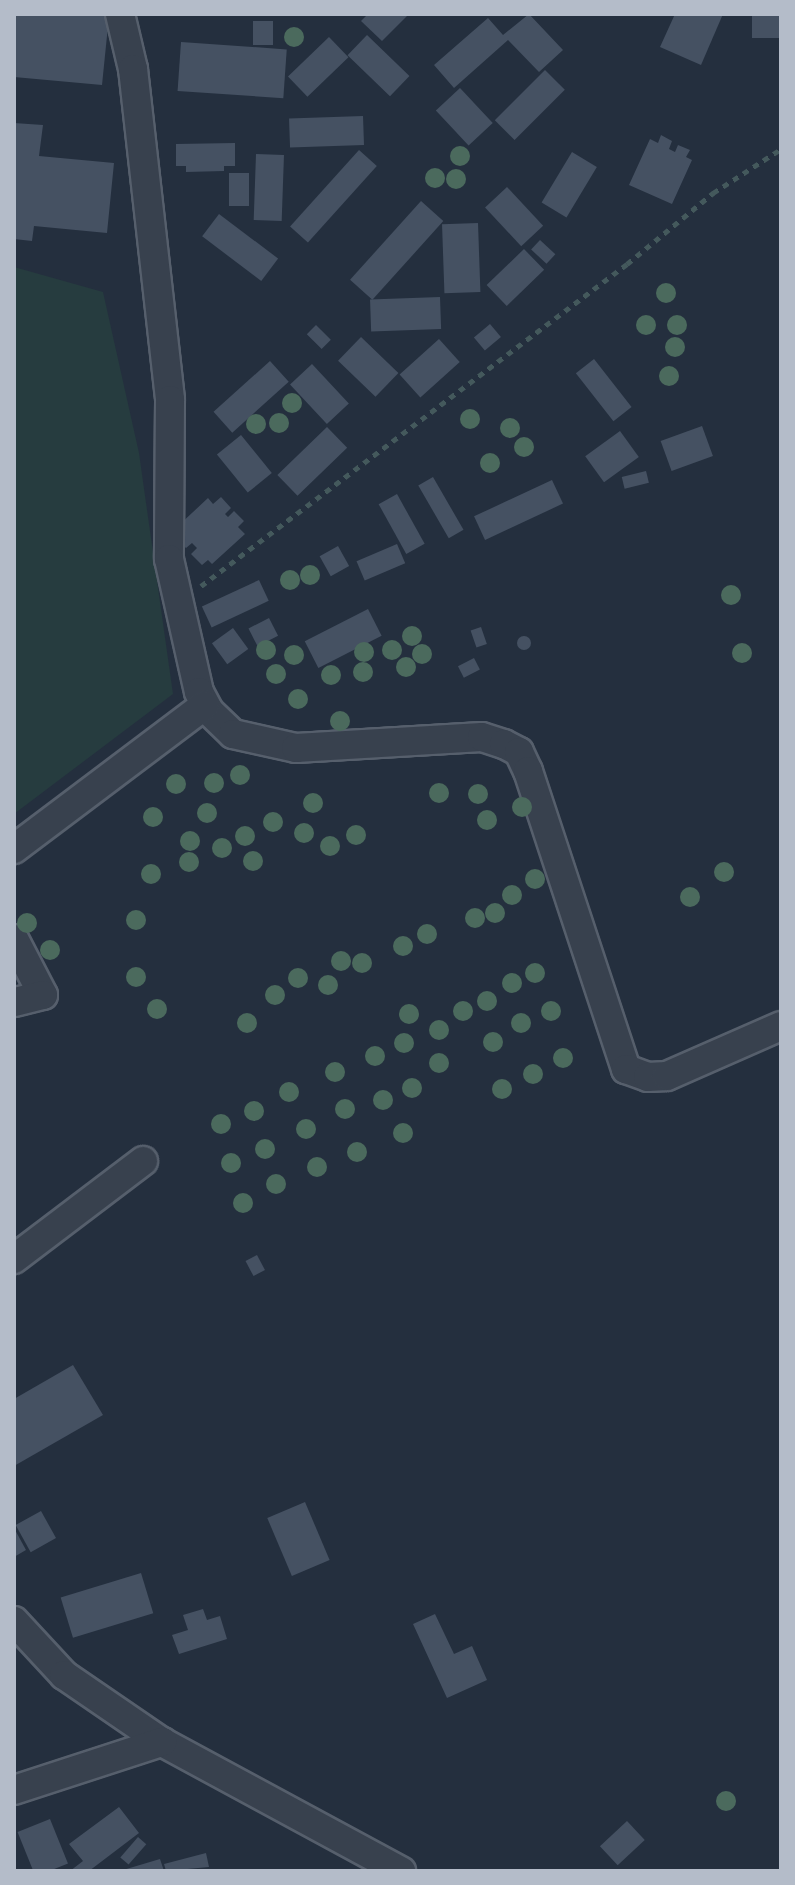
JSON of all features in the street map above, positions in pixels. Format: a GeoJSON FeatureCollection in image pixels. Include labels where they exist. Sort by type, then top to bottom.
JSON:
{"type":"FeatureCollection","features":[{"type":"Feature","properties":{"kind":"street"},"geometry":{"type":"LineString","coordinates":[[120,14],[133,69],[170,400],[169,559],[177,603],[205,705],[233,734],[296,748],[482,737],[519,752],[618,1051],[635,1075],[667,1076],[781,1026]]}},
{"type":"Feature","properties":{"kind":"street"},"geometry":{"type":"LineString","coordinates":[[14,849],[205,705]]}},
{"type":"Feature","properties":{"kind":"street"},"geometry":{"type":"LineString","coordinates":[[14,939],[43,995],[14,1002]]}},
{"type":"Feature","properties":{"kind":"street"},"geometry":{"type":"LineString","coordinates":[[14,1259],[143,1161]]}},
{"type":"Feature","properties":{"kind":"street"},"geometry":{"type":"LineString","coordinates":[[14,1621],[64,1675],[162,1742],[396,1870]]}},
{"type":"Feature","properties":{"kind":"street"},"geometry":{"type":"LineString","coordinates":[[14,1790],[162,1742]]}},
{"type":"Feature","properties":{"kind":"path"},"geometry":{"type":"LineString","coordinates":[[177,603],[279,531],[713,193],[781,149]]}},
{"type":"Feature","properties":{"kind":"green space"},"geometry":{"type":"Polygon","coordinates":[[[14,267],[103,292],[139,453],[173,694],[14,814],[14,267]]]}},
{"type":"Feature","properties":{"kind":"building"},"geometry":{"type":"Polygon","coordinates":[[[14,14],[109,16],[102,85],[14,77],[14,14]]]}},
{"type":"Feature","properties":{"kind":"building"},"geometry":{"type":"Polygon","coordinates":[[[368,14],[409,14],[382,41],[361,21],[368,14]]]}},
{"type":"Feature","properties":{"kind":"building"},"geometry":{"type":"Polygon","coordinates":[[[529,14],[563,50],[539,72],[508,40],[454,88],[434,65],[488,18],[503,35],[529,14]]]}},
{"type":"Feature","properties":{"kind":"building"},"geometry":{"type":"Polygon","coordinates":[[[675,14],[723,14],[701,65],[660,47],[675,14]]]}},
{"type":"Feature","properties":{"kind":"building"},"geometry":{"type":"Polygon","coordinates":[[[752,14],[781,14],[781,38],[752,38],[752,14]]]}},
{"type":"Feature","properties":{"kind":"building"},"geometry":{"type":"Polygon","coordinates":[[[253,21],[273,21],[273,45],[253,45],[253,21]]]}},
{"type":"Feature","properties":{"kind":"building"},"geometry":{"type":"Polygon","coordinates":[[[367,35],[409,76],[390,96],[348,55],[367,35]]]}},
{"type":"Feature","properties":{"kind":"building"},"geometry":{"type":"Polygon","coordinates":[[[329,37],[348,57],[307,97],[288,77],[329,37]]]}},
{"type":"Feature","properties":{"kind":"building"},"geometry":{"type":"Polygon","coordinates":[[[181,42],[287,49],[283,98],[178,91],[181,42]]]}},
{"type":"Feature","properties":{"kind":"building"},"geometry":{"type":"Polygon","coordinates":[[[545,70],[565,90],[515,140],[495,120],[545,70]]]}},
{"type":"Feature","properties":{"kind":"building"},"geometry":{"type":"Polygon","coordinates":[[[460,88],[493,123],[469,146],[436,111],[460,88]]]}},
{"type":"Feature","properties":{"kind":"building"},"geometry":{"type":"Polygon","coordinates":[[[363,116],[364,145],[290,148],[289,119],[363,116]]]}},
{"type":"Feature","properties":{"kind":"building"},"geometry":{"type":"Polygon","coordinates":[[[14,123],[43,125],[39,156],[114,163],[107,233],[34,226],[32,241],[14,239],[14,123]]]}},
{"type":"Feature","properties":{"kind":"building"},"geometry":{"type":"Polygon","coordinates":[[[661,135],[672,141],[669,149],[675,152],[678,145],[690,150],[686,157],[692,160],[672,204],[629,185],[650,139],[658,143],[661,135]]]}},
{"type":"Feature","properties":{"kind":"building"},"geometry":{"type":"Polygon","coordinates":[[[235,143],[235,166],[224,166],[224,171],[186,172],[186,166],[176,166],[176,144],[235,143]]]}},
{"type":"Feature","properties":{"kind":"building"},"geometry":{"type":"Polygon","coordinates":[[[359,150],[377,166],[308,243],[290,227],[359,150]]]}},
{"type":"Feature","properties":{"kind":"building"},"geometry":{"type":"Polygon","coordinates":[[[572,152],[597,167],[566,218],[542,203],[572,152]]]}},
{"type":"Feature","properties":{"kind":"building"},"geometry":{"type":"Polygon","coordinates":[[[256,154],[284,155],[282,221],[254,220],[256,154]]]}},
{"type":"Feature","properties":{"kind":"building"},"geometry":{"type":"Polygon","coordinates":[[[229,173],[249,173],[249,206],[229,206],[229,173]]]}},
{"type":"Feature","properties":{"kind":"building"},"geometry":{"type":"Polygon","coordinates":[[[507,187],[543,226],[521,246],[485,207],[507,187]]]}},
{"type":"Feature","properties":{"kind":"building"},"geometry":{"type":"Polygon","coordinates":[[[421,201],[443,221],[372,300],[350,280],[421,201]]]}},
{"type":"Feature","properties":{"kind":"building"},"geometry":{"type":"Polygon","coordinates":[[[219,214],[278,259],[261,281],[202,236],[219,214]]]}},
{"type":"Feature","properties":{"kind":"building"},"geometry":{"type":"Polygon","coordinates":[[[478,223],[480,292],[444,293],[442,224],[478,223]]]}},
{"type":"Feature","properties":{"kind":"building"},"geometry":{"type":"Polygon","coordinates":[[[540,240],[555,254],[546,264],[531,250],[540,240]]]}},
{"type":"Feature","properties":{"kind":"building"},"geometry":{"type":"Polygon","coordinates":[[[524,249],[544,270],[507,306],[487,285],[524,249]]]}},
{"type":"Feature","properties":{"kind":"building"},"geometry":{"type":"Polygon","coordinates":[[[440,297],[441,329],[371,331],[370,299],[440,297]]]}},
{"type":"Feature","properties":{"kind":"building"},"geometry":{"type":"Polygon","coordinates":[[[490,324],[501,337],[485,351],[474,337],[490,324]]]}},
{"type":"Feature","properties":{"kind":"building"},"geometry":{"type":"Polygon","coordinates":[[[316,325],[331,340],[322,349],[307,334],[316,325]]]}},
{"type":"Feature","properties":{"kind":"building"},"geometry":{"type":"Polygon","coordinates":[[[361,337],[398,373],[375,397],[338,361],[361,337]]]}},
{"type":"Feature","properties":{"kind":"building"},"geometry":{"type":"Polygon","coordinates":[[[439,339],[460,362],[420,398],[400,374],[439,339]]]}},
{"type":"Feature","properties":{"kind":"building"},"geometry":{"type":"Polygon","coordinates":[[[594,359],[632,407],[613,421],[576,373],[594,359]]]}},
{"type":"Feature","properties":{"kind":"building"},"geometry":{"type":"Polygon","coordinates":[[[270,361],[289,382],[232,433],[214,412],[270,361]]]}},
{"type":"Feature","properties":{"kind":"building"},"geometry":{"type":"Polygon","coordinates":[[[312,364],[349,403],[327,424],[290,384],[312,364]]]}},
{"type":"Feature","properties":{"kind":"building"},"geometry":{"type":"Polygon","coordinates":[[[702,426],[713,456],[672,471],[661,441],[702,426]]]}},
{"type":"Feature","properties":{"kind":"building"},"geometry":{"type":"Polygon","coordinates":[[[327,427],[347,448],[298,496],[277,475],[327,427]]]}},
{"type":"Feature","properties":{"kind":"building"},"geometry":{"type":"Polygon","coordinates":[[[620,431],[639,457],[604,482],[585,456],[620,431]]]}},
{"type":"Feature","properties":{"kind":"building"},"geometry":{"type":"Polygon","coordinates":[[[241,435],[272,473],[248,493],[217,455],[241,435]]]}},
{"type":"Feature","properties":{"kind":"building"},"geometry":{"type":"Polygon","coordinates":[[[646,471],[649,483],[625,489],[622,477],[646,471]]]}},
{"type":"Feature","properties":{"kind":"building"},"geometry":{"type":"Polygon","coordinates":[[[433,477],[464,530],[449,538],[418,486],[433,477]]]}},
{"type":"Feature","properties":{"kind":"building"},"geometry":{"type":"Polygon","coordinates":[[[552,480],[563,504],[485,540],[474,516],[552,480]]]}},
{"type":"Feature","properties":{"kind":"building"},"geometry":{"type":"Polygon","coordinates":[[[397,494],[425,544],[406,554],[379,504],[397,494]]]}},
{"type":"Feature","properties":{"kind":"building"},"geometry":{"type":"Polygon","coordinates":[[[221,497],[231,508],[225,514],[228,517],[234,511],[244,521],[238,527],[245,534],[212,564],[208,560],[202,565],[191,554],[197,548],[192,543],[186,548],[175,538],[177,527],[208,498],[213,504],[221,497]]]}},
{"type":"Feature","properties":{"kind":"building"},"geometry":{"type":"Polygon","coordinates":[[[397,544],[405,563],[365,581],[356,561],[397,544]]]}},
{"type":"Feature","properties":{"kind":"building"},"geometry":{"type":"Polygon","coordinates":[[[338,546],[349,566],[331,576],[320,556],[338,546]]]}},
{"type":"Feature","properties":{"kind":"building"},"geometry":{"type":"Polygon","coordinates":[[[259,580],[269,601],[212,627],[202,607],[259,580]]]}},
{"type":"Feature","properties":{"kind":"building"},"geometry":{"type":"Polygon","coordinates":[[[368,609],[382,636],[318,668],[305,641],[368,609]]]}},
{"type":"Feature","properties":{"kind":"building"},"geometry":{"type":"Polygon","coordinates":[[[269,618],[278,636],[258,646],[249,628],[269,618]]]}},
{"type":"Feature","properties":{"kind":"building"},"geometry":{"type":"Polygon","coordinates":[[[481,627],[487,644],[476,648],[471,631],[481,627]]]}},
{"type":"Feature","properties":{"kind":"building"},"geometry":{"type":"Polygon","coordinates":[[[233,628],[248,649],[227,664],[212,643],[233,628]]]}},
{"type":"Feature","properties":{"kind":"building"},"geometry":{"type":"Polygon","coordinates":[[[524,636],[531,643],[524,650],[517,643],[524,636]]]}},
{"type":"Feature","properties":{"kind":"building"},"geometry":{"type":"Polygon","coordinates":[[[474,658],[480,670],[464,678],[458,666],[474,658]]]}},
{"type":"Feature","properties":{"kind":"building"},"geometry":{"type":"Polygon","coordinates":[[[257,1255],[265,1270],[254,1276],[246,1261],[257,1255]]]}},
{"type":"Feature","properties":{"kind":"building"},"geometry":{"type":"Polygon","coordinates":[[[73,1365],[103,1415],[14,1466],[14,1399],[73,1365]]]}},
{"type":"Feature","properties":{"kind":"building"},"geometry":{"type":"Polygon","coordinates":[[[305,1502],[330,1560],[292,1576],[267,1518],[305,1502]]]}},
{"type":"Feature","properties":{"kind":"building"},"geometry":{"type":"Polygon","coordinates":[[[41,1511],[56,1538],[31,1552],[16,1525],[41,1511]]]}},
{"type":"Feature","properties":{"kind":"building"},"geometry":{"type":"Polygon","coordinates":[[[14,1528],[26,1550],[14,1557],[14,1528]]]}},
{"type":"Feature","properties":{"kind":"building"},"geometry":{"type":"Polygon","coordinates":[[[141,1573],[153,1613],[73,1638],[61,1598],[141,1573]]]}},
{"type":"Feature","properties":{"kind":"building"},"geometry":{"type":"Polygon","coordinates":[[[203,1609],[207,1620],[220,1616],[227,1639],[179,1654],[172,1635],[188,1630],[183,1615],[203,1609]]]}},
{"type":"Feature","properties":{"kind":"building"},"geometry":{"type":"Polygon","coordinates":[[[435,1614],[454,1654],[472,1646],[487,1680],[447,1698],[413,1624],[435,1614]]]}},
{"type":"Feature","properties":{"kind":"building"},"geometry":{"type":"Polygon","coordinates":[[[119,1807],[139,1833],[89,1871],[70,1871],[83,1861],[69,1844],[119,1807]]]}},
{"type":"Feature","properties":{"kind":"building"},"geometry":{"type":"Polygon","coordinates":[[[50,1819],[68,1864],[49,1871],[33,1871],[18,1832],[50,1819]]]}},
{"type":"Feature","properties":{"kind":"building"},"geometry":{"type":"Polygon","coordinates":[[[627,1821],[645,1840],[618,1865],[600,1846],[627,1821]]]}},
{"type":"Feature","properties":{"kind":"building"},"geometry":{"type":"Polygon","coordinates":[[[138,1837],[146,1844],[129,1865],[120,1857],[138,1837]]]}},
{"type":"Feature","properties":{"kind":"building"},"geometry":{"type":"Polygon","coordinates":[[[206,1853],[209,1867],[166,1871],[164,1864],[206,1853]]]}},
{"type":"Feature","properties":{"kind":"building"},"geometry":{"type":"Polygon","coordinates":[[[160,1859],[164,1871],[123,1871],[123,1870],[160,1859]]]}}]}
